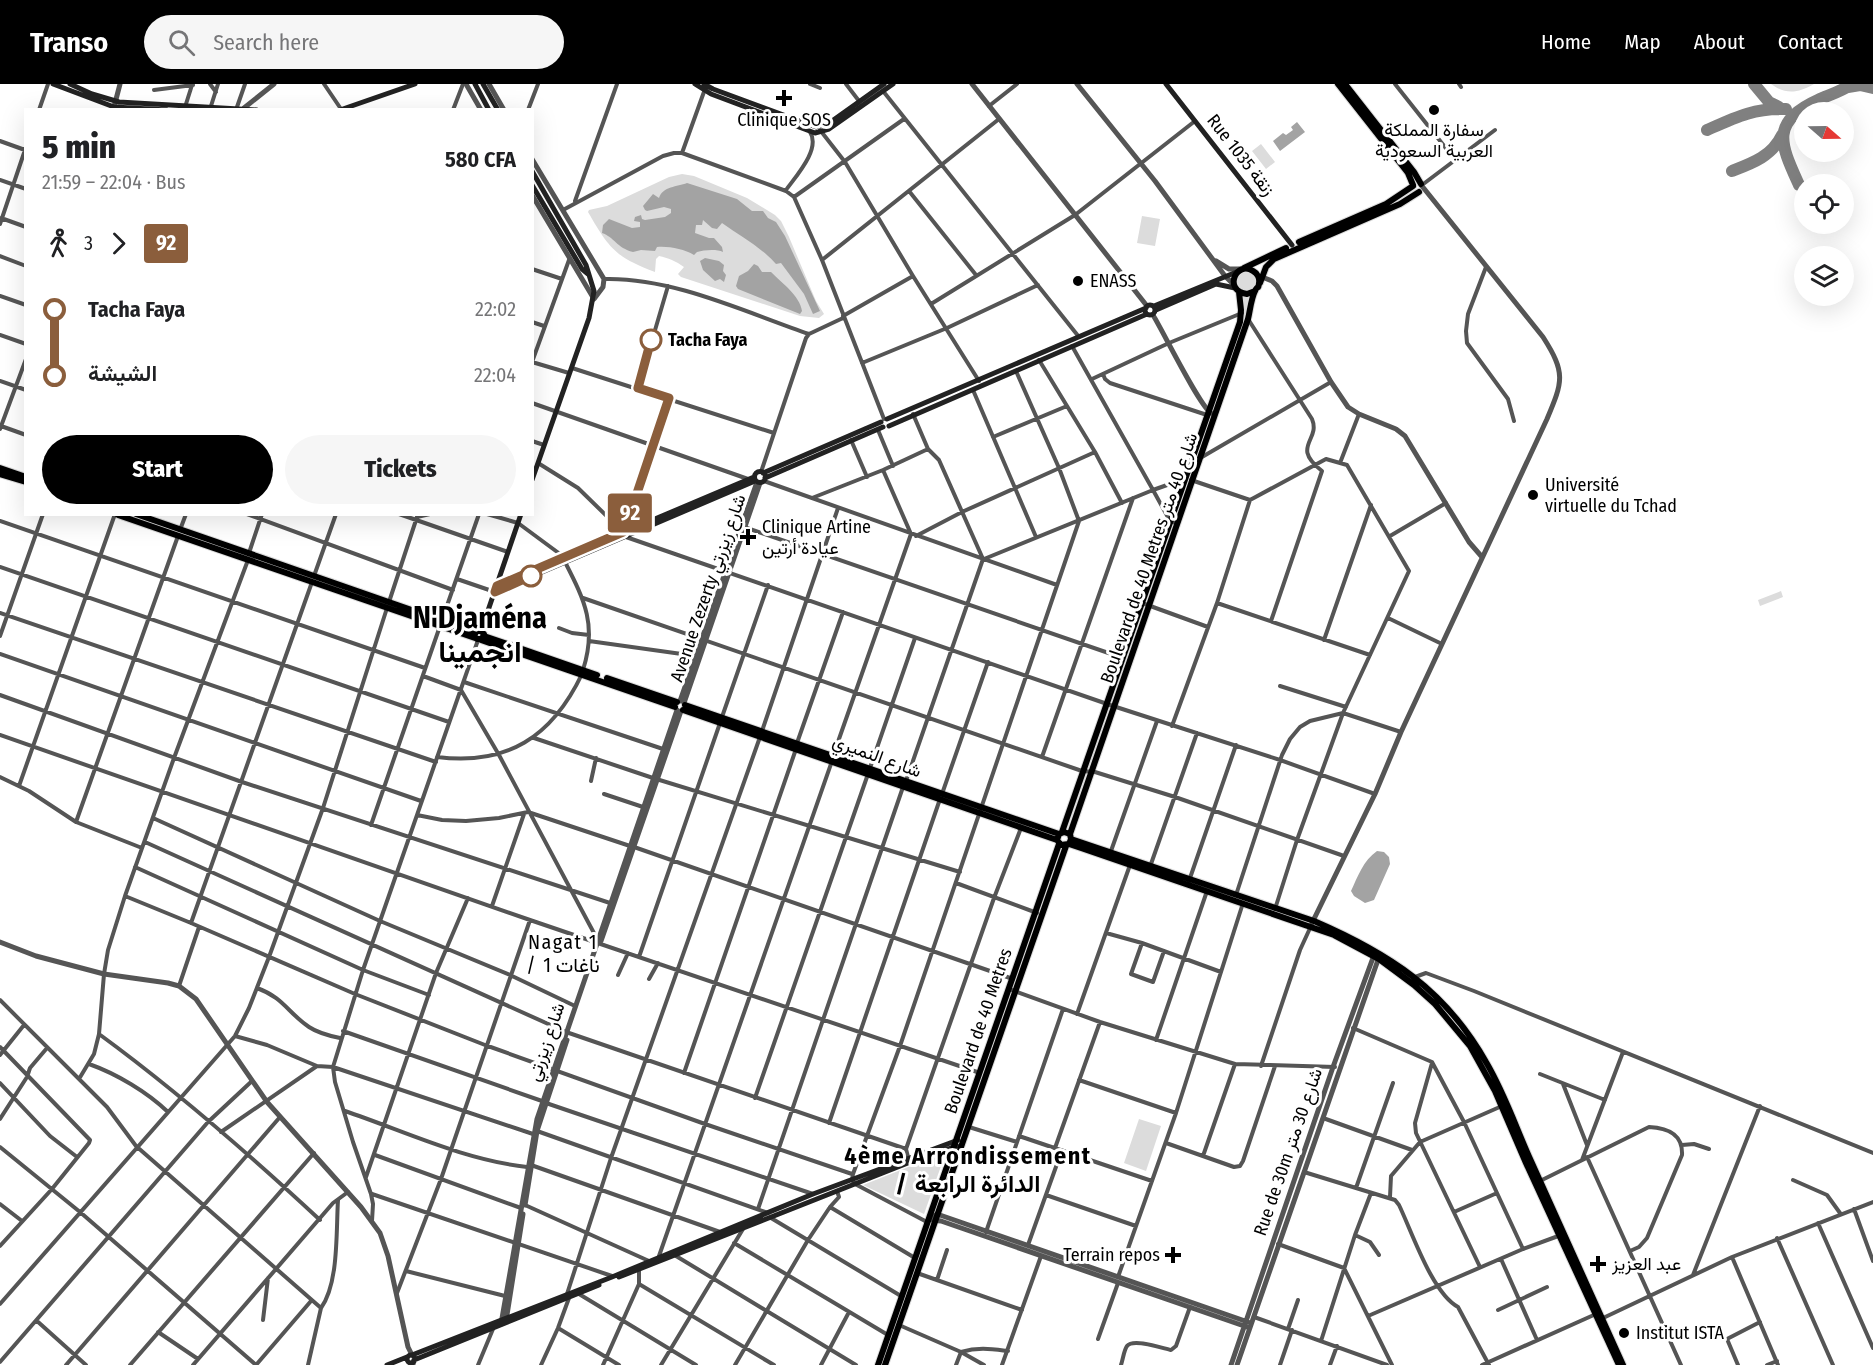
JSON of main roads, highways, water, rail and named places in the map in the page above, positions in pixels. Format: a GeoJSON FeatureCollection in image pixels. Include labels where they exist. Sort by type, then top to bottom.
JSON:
{"type":"FeatureCollection","features":[{"type":"Feature","properties":{"kind":"main road"},"geometry":{"type":"LineString","coordinates":[[53,84],[114,106],[140,108]]}},
{"type":"Feature","properties":{"kind":"main road"},"geometry":{"type":"LineString","coordinates":[[70,84],[114,106],[186,104],[244,108]]}},
{"type":"Feature","properties":{"kind":"main road"},"geometry":{"type":"LineString","coordinates":[[347,108],[414,84]]}},
{"type":"Feature","properties":{"kind":"main road"},"geometry":{"type":"LineString","coordinates":[[475,84],[488,108]]}},
{"type":"Feature","properties":{"kind":"main road"},"geometry":{"type":"LineString","coordinates":[[483,84],[497,108]]}},
{"type":"Feature","properties":{"kind":"main road"},"geometry":{"type":"LineString","coordinates":[[695,84],[811,126],[821,132]]}},
{"type":"Feature","properties":{"kind":"main road"},"geometry":{"type":"LineString","coordinates":[[821,132],[859,101],[893,84]]}},
{"type":"Feature","properties":{"kind":"main road","name":"Rue 1035 زنقة"},"geometry":{"type":"LineString","coordinates":[[1166,84],[1292,246]]}},
{"type":"Feature","properties":{"kind":"main road"},"geometry":{"type":"LineString","coordinates":[[1338,84],[1418,187]]}},
{"type":"Feature","properties":{"kind":"main road"},"geometry":{"type":"LineString","coordinates":[[1345,84],[1414,172],[1418,187]]}},
{"type":"Feature","properties":{"kind":"main road"},"geometry":{"type":"LineString","coordinates":[[705,86],[810,132],[829,129],[883,87]]}},
{"type":"Feature","properties":{"kind":"main road"},"geometry":{"type":"LineString","coordinates":[[534,174],[586,265],[594,287],[594,300],[589,318],[534,474]]}},
{"type":"Feature","properties":{"kind":"main road"},"geometry":{"type":"LineString","coordinates":[[496,589],[622,533],[1016,371],[1242,270],[1418,187]]}},
{"type":"Feature","properties":{"kind":"main road"},"geometry":{"type":"LineString","coordinates":[[759,478],[1080,338],[1216,284],[1236,288],[1247,294],[1257,288],[1266,267],[1274,259],[1400,204],[1418,187]]}},
{"type":"Feature","properties":{"kind":"main road"},"geometry":{"type":"LineString","coordinates":[[535,198],[582,269],[588,274]]}},
{"type":"Feature","properties":{"kind":"main road"},"geometry":{"type":"LineString","coordinates":[[1236,288],[1234,278],[1242,270],[1252,270],[1259,281],[1257,288]]}},
{"type":"Feature","properties":{"kind":"main road","name":"Boulevard de 40 Metres شارع 40 متر"},"geometry":{"type":"LineString","coordinates":[[1064,839],[1083,771],[1110,705],[1240,322],[1242,313],[1236,288]]}},
{"type":"Feature","properties":{"kind":"main road","name":"Boulevard de 40 Metres شارع 40 متر"},"geometry":{"type":"LineString","coordinates":[[1188,480],[1199,458],[1210,414],[1248,319],[1257,288]]}},
{"type":"Feature","properties":{"kind":"main road"},"geometry":{"type":"LineString","coordinates":[[0,468],[24,476]]}},
{"type":"Feature","properties":{"kind":"main road"},"geometry":{"type":"LineString","coordinates":[[0,474],[24,481]]}},
{"type":"Feature","properties":{"kind":"main road"},"geometry":{"type":"LineString","coordinates":[[124,516],[179,533]]}},
{"type":"Feature","properties":{"kind":"main road"},"geometry":{"type":"LineString","coordinates":[[141,516],[179,533]]}},
{"type":"Feature","properties":{"kind":"main road"},"geometry":{"type":"LineString","coordinates":[[479,636],[520,516]]}},
{"type":"Feature","properties":{"kind":"main road","name":"شارع النميري"},"geometry":{"type":"LineString","coordinates":[[179,533],[1064,839]]}},
{"type":"Feature","properties":{"kind":"main road","name":"Boulevard de 40 Metres شارع 40 متر"},"geometry":{"type":"LineString","coordinates":[[1064,839],[1091,772],[1123,658],[1145,604]]}},
{"type":"Feature","properties":{"kind":"main road","name":"شارع النميري"},"geometry":{"type":"LineString","coordinates":[[981,810],[1064,839]]}},
{"type":"Feature","properties":{"kind":"main road"},"geometry":{"type":"LineString","coordinates":[[1064,839],[1111,851],[1131,861],[1151,864],[1207,891],[1235,897]]}},
{"type":"Feature","properties":{"kind":"main road"},"geometry":{"type":"LineString","coordinates":[[1064,839],[1312,923],[1377,954],[1412,979],[1457,1028],[1505,1105],[1621,1365]]}},
{"type":"Feature","properties":{"kind":"main road","name":"Boulevard de 40 Metres"},"geometry":{"type":"LineString","coordinates":[[1015,980],[1042,912],[1064,839]]}},
{"type":"Feature","properties":{"kind":"main road","name":"Boulevard de 40 Metres"},"geometry":{"type":"LineString","coordinates":[[878,1365],[917,1273],[955,1144],[983,1074],[1012,990],[1034,913],[1064,839]]}},
{"type":"Feature","properties":{"kind":"main road","name":"Boulevard de 40 Metres"},"geometry":{"type":"LineString","coordinates":[[885,1365],[899,1325],[915,1258],[962,1143],[983,1074]]}},
{"type":"Feature","properties":{"kind":"main road"},"geometry":{"type":"LineString","coordinates":[[568,1296],[579,1294],[743,1229],[813,1194],[908,1157],[962,1143]]}},
{"type":"Feature","properties":{"kind":"main road"},"geometry":{"type":"LineString","coordinates":[[401,1365],[659,1256],[837,1191],[853,1179],[955,1144]]}},
{"type":"Feature","properties":{"kind":"main road"},"geometry":{"type":"LineString","coordinates":[[387,1365],[411,1360]]}},
{"type":"Feature","properties":{"kind":"place","name":"Clinique SOS"},"geometry":{"type":"Point","coordinates":[784,98]}},
{"type":"Feature","properties":{"kind":"place","name":"سفارة المملكة العربية السعودية"},"geometry":{"type":"Point","coordinates":[1434,110]}},
{"type":"Feature","properties":{"kind":"place","name":"ENASS"},"geometry":{"type":"Point","coordinates":[1078,281]}},
{"type":"Feature","properties":{"kind":"place","name":"Tacha Faya"},"geometry":{"type":"Point","coordinates":[651,340]}},
{"type":"Feature","properties":{"kind":"place","name":"Université virtuelle du Tchad"},"geometry":{"type":"Point","coordinates":[1533,495]}},
{"type":"Feature","properties":{"kind":"place","name":"Clinique Artine عيادة أرتين"},"geometry":{"type":"Point","coordinates":[748,537]}},
{"type":"Feature","properties":{"kind":"place","name":"Terrain repos"},"geometry":{"type":"Point","coordinates":[1173,1255]}},
{"type":"Feature","properties":{"kind":"place","name":"عبد العزيز"},"geometry":{"type":"Point","coordinates":[1598,1264]}},
{"type":"Feature","properties":{"kind":"place","name":"Institut ISTA"},"geometry":{"type":"Point","coordinates":[1624,1333]}},
{"type":"Feature","properties":{"kind":"district","name":"N'Djaména انجمينا"},"geometry":{"type":"Point","coordinates":[480,635]}},
{"type":"Feature","properties":{"kind":"district","name":"Nagat 1 / ناغات 1"},"geometry":{"type":"Point","coordinates":[563,954]}},
{"type":"Feature","properties":{"kind":"district","name":"4ème Arrondissement / الدائرة الرابعة"},"geometry":{"type":"Point","coordinates":[968,1170]}}]}
